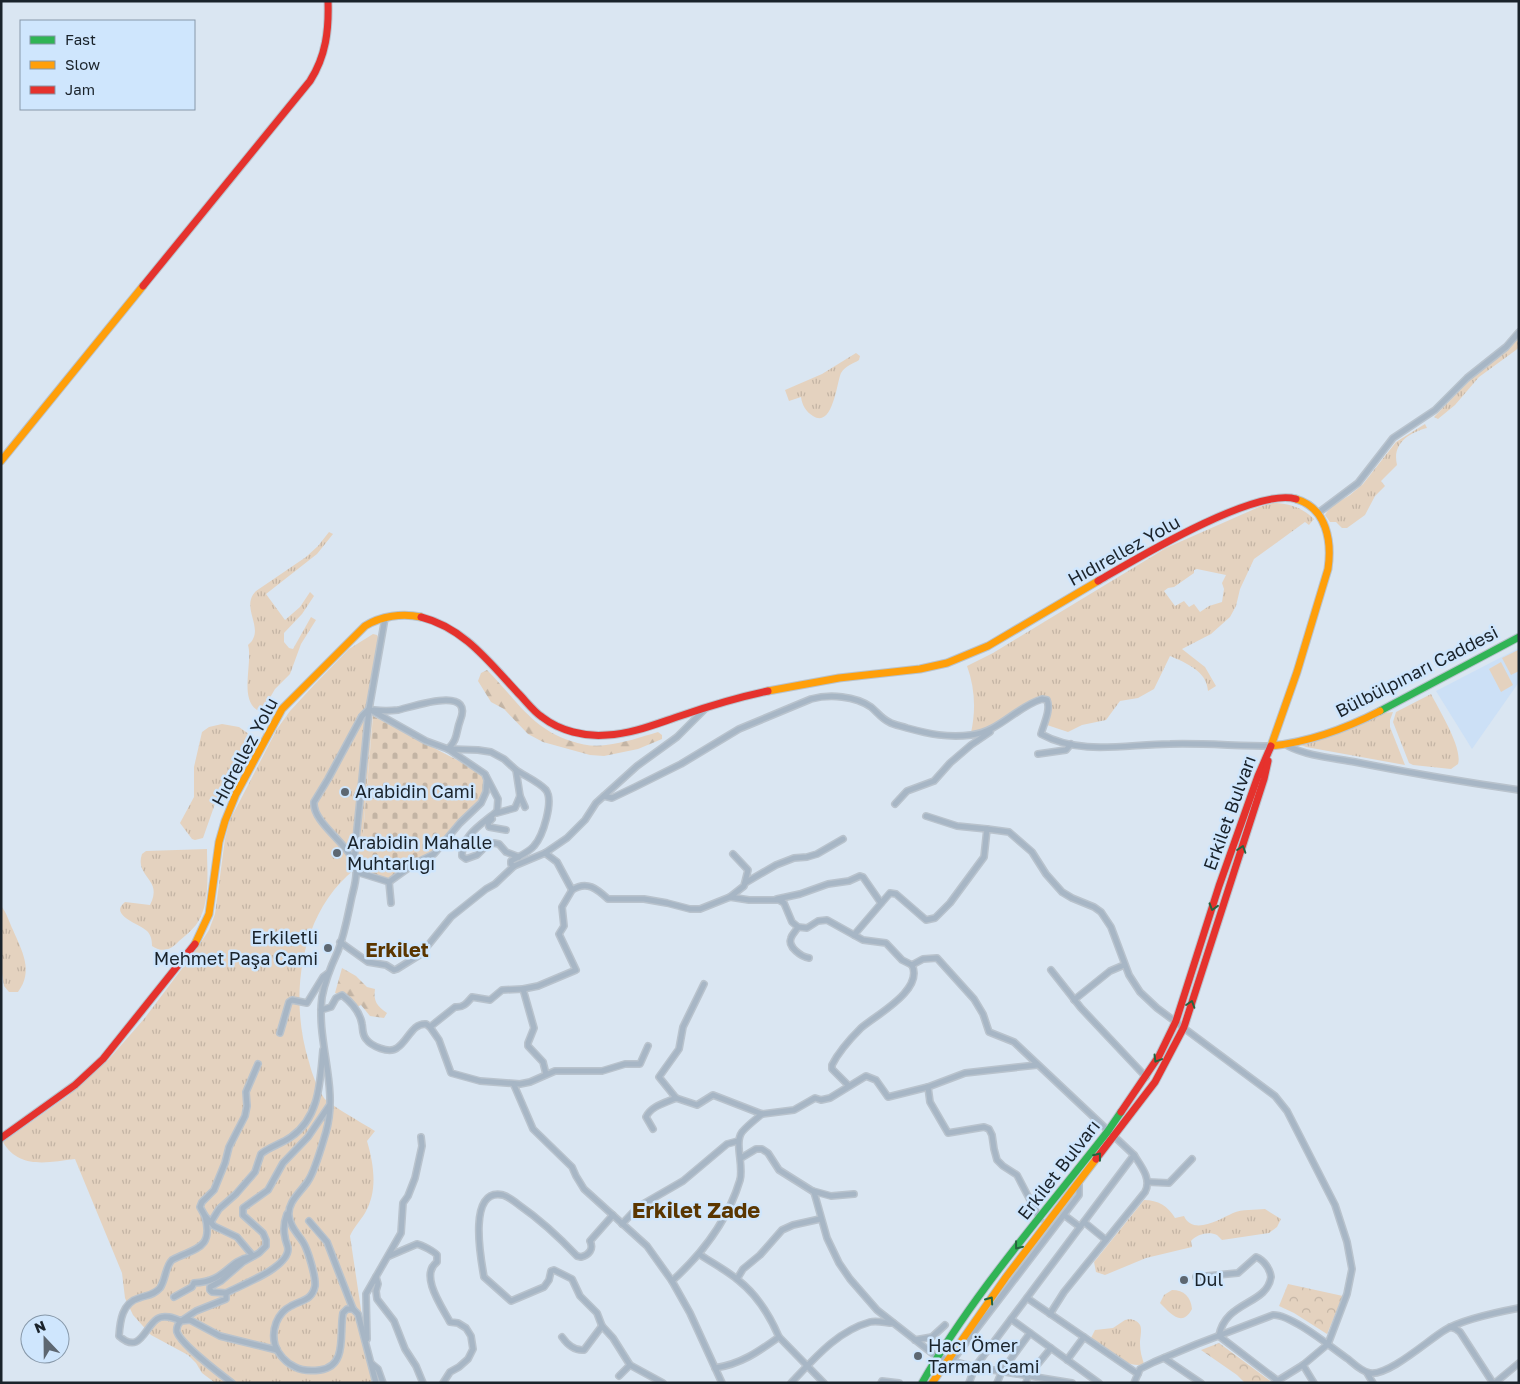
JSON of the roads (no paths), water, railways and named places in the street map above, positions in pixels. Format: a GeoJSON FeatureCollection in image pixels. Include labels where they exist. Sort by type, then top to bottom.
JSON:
{"type":"FeatureCollection","features":[{"type":"Feature","properties":{"kind":"street"},"geometry":{"type":"LineString","coordinates":[[1,461],[310,82],[319,66],[324,49],[328,23],[328,1]]}},
{"type":"Feature","properties":{"kind":"street"},"geometry":{"type":"LineString","coordinates":[[895,804],[908,791],[934,781],[950,763],[1027,705],[1044,699],[1048,703],[1048,712],[1041,734],[1053,740],[1071,744],[1100,748],[1175,744],[1271,746],[1297,672],[1329,565],[1331,552],[1328,534],[1318,513],[1355,486],[1393,438],[1434,410],[1467,378],[1510,343],[1519,332]]}},
{"type":"Feature","properties":{"kind":"street","name":"Hıdırellez Yolu"},"geometry":{"type":"LineString","coordinates":[[708,707],[803,683],[942,665],[993,643],[1153,549],[1222,516],[1265,499],[1282,496],[1304,501],[1318,513]]}},
{"type":"Feature","properties":{"kind":"street","name":"Hıdrellez Yolu"},"geometry":{"type":"LineString","coordinates":[[1,1138],[75,1085],[103,1059],[195,944],[209,914],[218,851],[225,821],[236,794],[278,714],[290,699],[360,629],[373,621],[405,616],[424,618],[457,632],[483,653],[537,713],[555,725],[578,734],[601,736],[621,734],[639,730],[708,707]]}},
{"type":"Feature","properties":{"kind":"street"},"geometry":{"type":"LineString","coordinates":[[330,1104],[308,1137],[283,1163],[268,1190],[242,1210],[244,1217],[266,1238],[264,1248],[238,1266],[222,1281],[210,1287],[210,1291],[226,1293],[268,1272],[284,1260],[288,1249],[284,1229],[288,1212],[291,1204],[310,1179],[327,1130],[330,1104],[329,1076],[323,1044],[321,1010],[328,973],[349,912],[357,872],[354,860],[369,709],[385,618]]}},
{"type":"Feature","properties":{"kind":"street","name":"Bülbülpınarı Caddesi"},"geometry":{"type":"LineString","coordinates":[[1271,746],[1288,746],[1331,732],[1370,716],[1519,637]]}},
{"type":"Feature","properties":{"kind":"street"},"geometry":{"type":"LineString","coordinates":[[604,796],[612,798],[636,787],[681,764],[739,729],[817,698],[835,697],[861,703],[874,710],[888,722],[931,735],[970,736],[995,728]]}},
{"type":"Feature","properties":{"kind":"street"},"geometry":{"type":"LineString","coordinates":[[369,709],[395,710],[435,700],[458,703],[462,707],[463,714],[456,739],[448,749]]}},
{"type":"Feature","properties":{"kind":"street"},"geometry":{"type":"LineString","coordinates":[[340,942],[371,963],[384,965],[392,970],[396,970],[421,954],[451,917],[495,884],[514,866],[545,853],[577,829],[596,803],[637,766],[677,737],[708,707]]}},
{"type":"Feature","properties":{"kind":"street"},"geometry":{"type":"LineString","coordinates":[[369,709],[426,741],[448,749],[483,772],[498,799],[497,812],[488,823],[488,826],[506,830]]}},
{"type":"Feature","properties":{"kind":"street"},"geometry":{"type":"LineString","coordinates":[[354,860],[317,815],[313,805],[362,716],[369,709]]}},
{"type":"Feature","properties":{"kind":"street"},"geometry":{"type":"LineString","coordinates":[[1038,754],[1066,750],[1071,744]]}},
{"type":"Feature","properties":{"kind":"street","name":"Erkilet Bulvarı"},"geometry":{"type":"LineString","coordinates":[[932,1383],[1006,1277],[1079,1181],[1159,1056],[1176,1021],[1222,877],[1258,776],[1271,746]]}},
{"type":"Feature","properties":{"kind":"street","name":"Erkilet Bulvarı"},"geometry":{"type":"LineString","coordinates":[[922,1383],[937,1357],[1040,1218],[1154,1082],[1184,1026],[1264,779],[1271,746]]}},
{"type":"Feature","properties":{"kind":"street"},"geometry":{"type":"LineString","coordinates":[[1288,746],[1310,753],[1407,772],[1519,790]]}},
{"type":"Feature","properties":{"kind":"street"},"geometry":{"type":"LineString","coordinates":[[448,749],[478,750],[500,756],[516,770],[544,788],[548,794],[549,799],[544,828],[540,838],[531,849],[512,861],[511,864],[514,866]]}},
{"type":"Feature","properties":{"kind":"street"},"geometry":{"type":"LineString","coordinates":[[516,770],[520,796],[525,807]]}},
{"type":"Feature","properties":{"kind":"street"},"geometry":{"type":"LineString","coordinates":[[389,882],[414,864],[434,854],[460,823],[481,803],[486,792],[486,776]]}},
{"type":"Feature","properties":{"kind":"street"},"geometry":{"type":"LineString","coordinates":[[519,857],[506,852],[499,844],[494,843],[487,846],[477,855],[466,858],[462,856],[469,835],[497,812],[515,808],[520,796]]}},
{"type":"Feature","properties":{"kind":"street"},"geometry":{"type":"LineString","coordinates":[[926,816],[957,826],[1009,832],[1032,852],[1046,874],[1062,892],[1101,912],[1111,927],[1131,980],[1140,992],[1157,1008],[1184,1026],[1278,1099],[1287,1111],[1333,1200],[1345,1233],[1352,1269],[1347,1294],[1328,1344],[1303,1365],[1276,1382],[1219,1336]]}},
{"type":"Feature","properties":{"kind":"street"},"geometry":{"type":"LineString","coordinates":[[854,935],[889,894],[893,893],[926,920],[935,918],[950,903],[984,857],[988,829]]}},
{"type":"Feature","properties":{"kind":"street"},"geometry":{"type":"LineString","coordinates":[[745,883],[776,865],[794,858],[817,854],[843,839]]}},
{"type":"Feature","properties":{"kind":"street"},"geometry":{"type":"LineString","coordinates":[[545,853],[557,862],[572,890]]}},
{"type":"Feature","properties":{"kind":"street"},"geometry":{"type":"LineString","coordinates":[[430,1027],[454,1006],[461,1007],[465,1005],[472,997],[490,1000],[502,990],[538,986],[576,970],[559,934],[564,926],[562,906],[572,890],[580,886],[589,886],[597,889],[608,899],[644,899],[690,909],[700,909],[730,897],[744,886],[748,870],[733,854]]}},
{"type":"Feature","properties":{"kind":"street"},"geometry":{"type":"LineString","coordinates":[[357,872],[389,882]]}},
{"type":"Feature","properties":{"kind":"street"},"geometry":{"type":"LineString","coordinates":[[776,900],[784,896],[800,894],[832,883],[849,881],[860,876],[863,877],[881,903]]}},
{"type":"Feature","properties":{"kind":"street"},"geometry":{"type":"LineString","coordinates":[[389,882],[391,903]]}},
{"type":"Feature","properties":{"kind":"street"},"geometry":{"type":"LineString","coordinates":[[730,897],[749,900],[776,900],[784,903],[792,922],[798,928],[807,928],[818,921],[827,920],[866,941],[886,943],[902,960],[912,965],[914,972],[913,980],[904,994],[862,1028],[842,1048],[832,1065],[832,1068],[850,1086]]}},
{"type":"Feature","properties":{"kind":"street"},"geometry":{"type":"LineString","coordinates":[[798,928],[790,942],[799,954],[809,958]]}},
{"type":"Feature","properties":{"kind":"street"},"geometry":{"type":"LineString","coordinates":[[912,965],[923,959],[936,958],[974,999],[983,1014],[989,1032],[1014,1042],[1036,1065],[1111,1133],[1134,1155],[1148,1182],[1146,1190],[1064,1292],[1050,1314]]}},
{"type":"Feature","properties":{"kind":"street"},"geometry":{"type":"LineString","coordinates":[[1074,1000],[1110,971],[1124,965]]}},
{"type":"Feature","properties":{"kind":"street"},"geometry":{"type":"LineString","coordinates":[[1050,970],[1074,1000],[1146,1077]]}},
{"type":"Feature","properties":{"kind":"street"},"geometry":{"type":"LineString","coordinates":[[280,1033],[289,1002],[292,1000],[307,1003],[323,977],[328,973]]}},
{"type":"Feature","properties":{"kind":"street"},"geometry":{"type":"LineString","coordinates":[[704,984],[683,1027],[679,1049],[659,1077],[676,1098],[697,1106],[713,1095],[762,1114],[794,1110],[814,1098],[821,1100],[830,1098],[866,1076],[878,1081],[888,1097],[928,1087],[964,1073],[1036,1065]]}},
{"type":"Feature","properties":{"kind":"street"},"geometry":{"type":"LineString","coordinates":[[523,989],[534,1028],[528,1046],[543,1062],[546,1074]]}},
{"type":"Feature","properties":{"kind":"street"},"geometry":{"type":"LineString","coordinates":[[321,1010],[331,1007],[336,998],[342,996],[356,1009],[366,1039],[374,1045],[389,1050],[399,1047],[420,1025],[424,1024],[430,1027],[439,1040],[449,1069],[453,1074],[480,1081],[514,1085],[530,1082],[546,1074],[560,1071],[602,1071],[625,1064],[640,1064],[648,1046]]}},
{"type":"Feature","properties":{"kind":"street"},"geometry":{"type":"LineString","coordinates":[[211,1222],[219,1209],[236,1194],[255,1172],[261,1154],[291,1136],[303,1126],[309,1117],[317,1097],[323,1044]]}},
{"type":"Feature","properties":{"kind":"street"},"geometry":{"type":"LineString","coordinates":[[253,1256],[237,1237],[222,1231],[205,1216],[201,1209],[201,1203],[214,1190],[224,1168],[229,1147],[246,1113],[246,1092],[258,1064]]}},
{"type":"Feature","properties":{"kind":"street"},"geometry":{"type":"LineString","coordinates":[[514,1085],[533,1129],[572,1167],[584,1189],[647,1246],[672,1281],[690,1313],[722,1383]]}},
{"type":"Feature","properties":{"kind":"street"},"geometry":{"type":"LineString","coordinates":[[928,1087],[930,1102],[948,1133],[984,1127],[990,1129],[998,1160],[1002,1166],[1016,1174],[1040,1218]]}},
{"type":"Feature","properties":{"kind":"street"},"geometry":{"type":"LineString","coordinates":[[654,1129],[646,1117],[648,1113],[676,1098]]}},
{"type":"Feature","properties":{"kind":"street"},"geometry":{"type":"LineString","coordinates":[[672,1281],[699,1254],[731,1204],[741,1175],[738,1141],[743,1132],[762,1114]]}},
{"type":"Feature","properties":{"kind":"street"},"geometry":{"type":"LineString","coordinates":[[368,1350],[366,1297],[369,1286],[402,1234],[403,1203],[415,1178],[422,1146],[421,1138]]}},
{"type":"Feature","properties":{"kind":"street"},"geometry":{"type":"LineString","coordinates":[[622,1224],[638,1207],[682,1181],[727,1144],[738,1141]]}},
{"type":"Feature","properties":{"kind":"street"},"geometry":{"type":"LineString","coordinates":[[741,1158],[756,1149],[762,1149],[768,1153],[779,1170],[812,1191],[831,1196],[854,1194]]}},
{"type":"Feature","properties":{"kind":"street"},"geometry":{"type":"LineString","coordinates":[[969,1383],[975,1367],[1134,1155]]}},
{"type":"Feature","properties":{"kind":"street"},"geometry":{"type":"LineString","coordinates":[[1148,1182],[1169,1183],[1192,1159]]}},
{"type":"Feature","properties":{"kind":"street"},"geometry":{"type":"LineString","coordinates":[[949,1361],[1079,1196],[1079,1181]]}},
{"type":"Feature","properties":{"kind":"street"},"geometry":{"type":"LineString","coordinates":[[812,1191],[816,1198],[820,1219],[830,1245],[850,1279],[870,1303],[937,1357],[975,1367],[1072,1383]]}},
{"type":"Feature","properties":{"kind":"street"},"geometry":{"type":"LineString","coordinates":[[613,1215],[590,1241],[591,1250],[583,1257],[577,1256],[542,1221],[505,1196],[495,1195],[488,1199],[481,1213],[478,1227],[484,1277],[511,1301],[543,1288],[551,1271],[554,1270],[572,1279],[580,1296],[597,1313],[602,1326],[613,1338],[630,1365],[663,1383]]}},
{"type":"Feature","properties":{"kind":"street"},"geometry":{"type":"LineString","coordinates":[[288,1212],[291,1225],[306,1248],[315,1285],[308,1299],[288,1307],[278,1319],[274,1335],[278,1350],[288,1362],[300,1369],[317,1370],[330,1367],[337,1361],[340,1355],[342,1313],[347,1309],[353,1309]]}},
{"type":"Feature","properties":{"kind":"street"},"geometry":{"type":"LineString","coordinates":[[1064,1215],[1106,1240]]}},
{"type":"Feature","properties":{"kind":"street"},"geometry":{"type":"LineString","coordinates":[[205,1216],[206,1233],[202,1245],[196,1250],[172,1260],[159,1288],[151,1294],[137,1298],[128,1305],[121,1318],[119,1336],[126,1341],[135,1342],[142,1338],[159,1318],[170,1317],[181,1321],[190,1320],[220,1336],[278,1350]]}},
{"type":"Feature","properties":{"kind":"street"},"geometry":{"type":"LineString","coordinates":[[737,1279],[743,1269],[760,1255],[782,1230],[790,1226],[820,1219]]}},
{"type":"Feature","properties":{"kind":"street"},"geometry":{"type":"LineString","coordinates":[[309,1221],[327,1242],[353,1309],[358,1314],[376,1383]]}},
{"type":"Feature","properties":{"kind":"street"},"geometry":{"type":"LineString","coordinates":[[388,1257],[413,1244],[433,1251],[437,1256],[437,1262],[432,1267],[430,1275],[439,1301],[450,1322],[458,1323],[466,1328],[473,1346],[470,1357],[450,1372],[443,1383]]}},
{"type":"Feature","properties":{"kind":"street"},"geometry":{"type":"LineString","coordinates":[[699,1254],[737,1279],[749,1290],[779,1337],[824,1383]]}},
{"type":"Feature","properties":{"kind":"street"},"geometry":{"type":"LineString","coordinates":[[174,1297],[192,1287],[194,1283],[206,1282],[219,1277],[242,1258],[253,1256]]}},
{"type":"Feature","properties":{"kind":"street"},"geometry":{"type":"LineString","coordinates":[[1196,1277],[1236,1274],[1256,1258],[1263,1262],[1270,1273],[1270,1282],[1264,1291],[1232,1312],[1222,1325],[1219,1336]]}},
{"type":"Feature","properties":{"kind":"street"},"geometry":{"type":"LineString","coordinates":[[376,1277],[378,1284],[376,1291],[377,1299],[394,1321],[423,1383]]}},
{"type":"Feature","properties":{"kind":"street"},"geometry":{"type":"LineString","coordinates":[[226,1293],[227,1298],[223,1302],[202,1308],[181,1321],[177,1326],[178,1333],[197,1355],[232,1383]]}},
{"type":"Feature","properties":{"kind":"street"},"geometry":{"type":"LineString","coordinates":[[1027,1298],[1138,1374]]}},
{"type":"Feature","properties":{"kind":"street"},"geometry":{"type":"LineString","coordinates":[[1367,1373],[1385,1370],[1450,1327],[1519,1308]]}},
{"type":"Feature","properties":{"kind":"street"},"geometry":{"type":"LineString","coordinates":[[1134,1383],[1140,1369],[1269,1316],[1280,1315],[1288,1318],[1328,1344],[1367,1373],[1373,1383]]}},
{"type":"Feature","properties":{"kind":"street"},"geometry":{"type":"LineString","coordinates":[[1011,1319],[1099,1383]]}},
{"type":"Feature","properties":{"kind":"street"},"geometry":{"type":"LineString","coordinates":[[791,1383],[832,1342],[851,1330],[872,1321],[894,1324]]}},
{"type":"Feature","properties":{"kind":"street"},"geometry":{"type":"LineString","coordinates":[[915,1340],[932,1338],[945,1325]]}},
{"type":"Feature","properties":{"kind":"street"},"geometry":{"type":"LineString","coordinates":[[562,1337],[573,1347],[584,1350],[602,1326]]}},
{"type":"Feature","properties":{"kind":"street"},"geometry":{"type":"LineString","coordinates":[[1450,1327],[1460,1332],[1494,1383],[1519,1364]]}},
{"type":"Feature","properties":{"kind":"street"},"geometry":{"type":"LineString","coordinates":[[997,1383],[1002,1371],[1030,1333]]}},
{"type":"Feature","properties":{"kind":"street"},"geometry":{"type":"LineString","coordinates":[[715,1368],[731,1365],[750,1357],[779,1337]]}},
{"type":"Feature","properties":{"kind":"street"},"geometry":{"type":"LineString","coordinates":[[1067,1360],[1084,1337]]}},
{"type":"Feature","properties":{"kind":"street"},"geometry":{"type":"LineString","coordinates":[[1026,1383],[1028,1376],[1051,1348]]}},
{"type":"Feature","properties":{"kind":"street"},"geometry":{"type":"LineString","coordinates":[[1164,1358],[1201,1383]]}},
{"type":"Feature","properties":{"kind":"street"},"geometry":{"type":"LineString","coordinates":[[371,1363],[378,1370],[383,1383]]}},
{"type":"Feature","properties":{"kind":"street"},"geometry":{"type":"LineString","coordinates":[[619,1376],[630,1365]]}},
{"type":"Feature","properties":{"kind":"street"},"geometry":{"type":"LineString","coordinates":[[1303,1365],[1314,1383]]}},
{"type":"Feature","properties":{"kind":"street"},"geometry":{"type":"LineString","coordinates":[[880,1383],[882,1381],[899,1383]]}},
{"type":"Feature","properties":{"kind":"place","name":"Arabidin Cami"},"geometry":{"type":"Point","coordinates":[345,792]}},
{"type":"Feature","properties":{"kind":"place","name":"Arabidin Mahalle Muhtarlığı"},"geometry":{"type":"Point","coordinates":[337,853]}},
{"type":"Feature","properties":{"kind":"place","name":"Erkiletli Mehmet Paşa Cami"},"geometry":{"type":"Point","coordinates":[328,948]}},
{"type":"Feature","properties":{"kind":"place","name":"Dul"},"geometry":{"type":"Point","coordinates":[1184,1280]}},
{"type":"Feature","properties":{"kind":"place","name":"Hacı Ömer Tarman Cami"},"geometry":{"type":"Point","coordinates":[918,1356]}},
{"type":"Feature","properties":{"kind":"district","name":"Erkilet"},"geometry":{"type":"Point","coordinates":[397,950]}},
{"type":"Feature","properties":{"kind":"district","name":"Erkilet Zade"},"geometry":{"type":"Point","coordinates":[696,1210]}}]}
